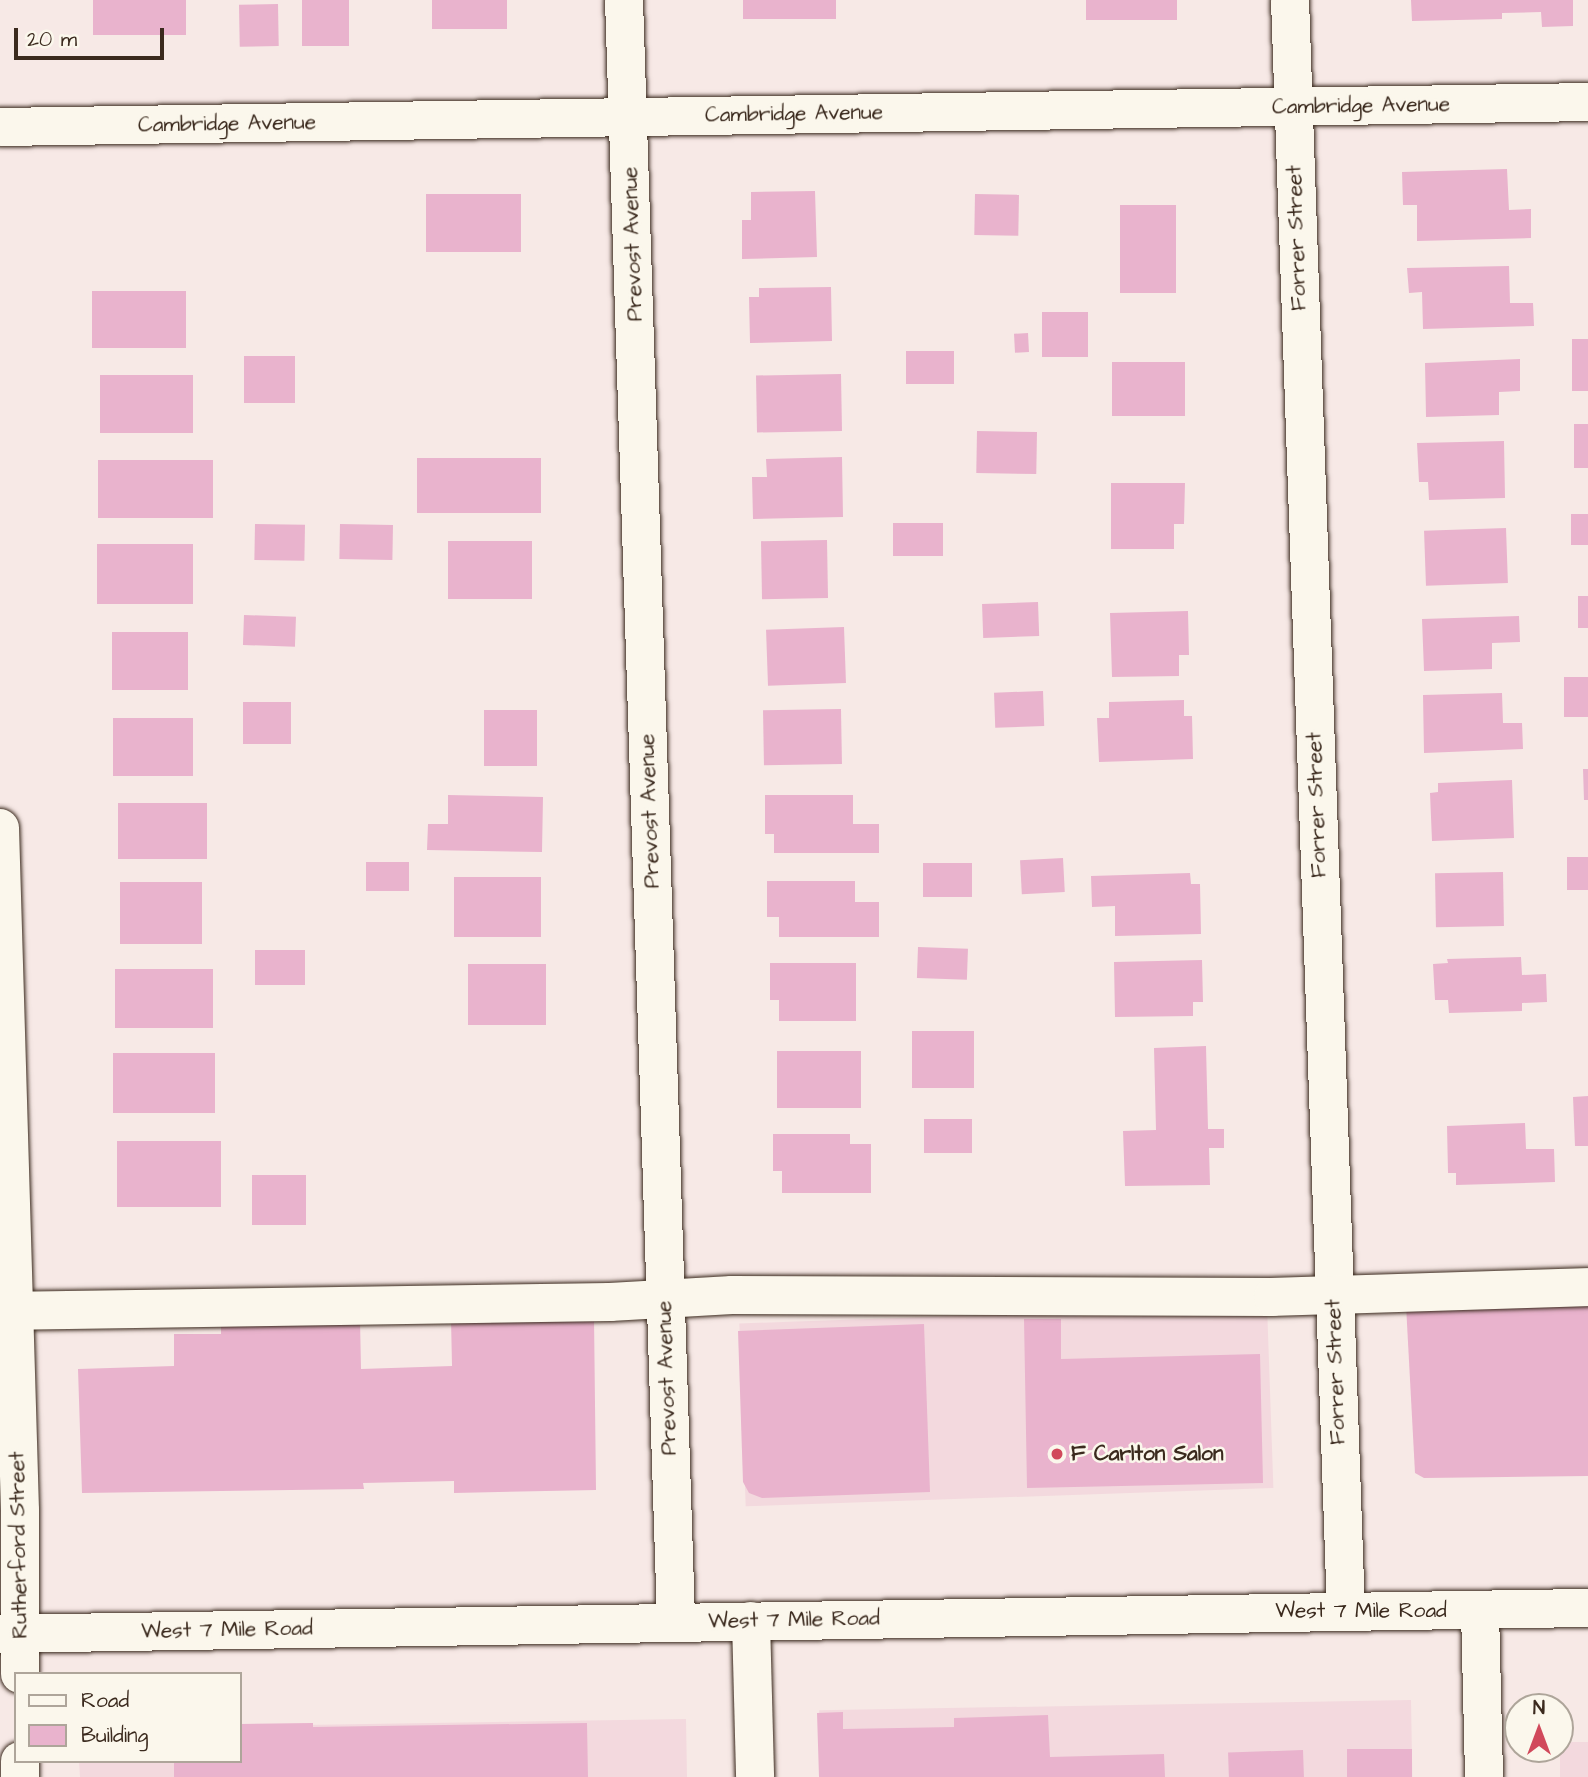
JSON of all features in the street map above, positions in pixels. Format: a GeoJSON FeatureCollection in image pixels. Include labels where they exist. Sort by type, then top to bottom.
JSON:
{"type":"FeatureCollection","features":[{"type":"Feature","properties":{"kind":"street","name":"Prevost Avenue"},"geometry":{"type":"LineString","coordinates":[[624,0],[677,1622]]}},
{"type":"Feature","properties":{"kind":"street","name":"Forrer Street"},"geometry":{"type":"LineString","coordinates":[[1290,0],[1346,1610]]}},
{"type":"Feature","properties":{"kind":"street","name":"Cambridge Avenue"},"geometry":{"type":"LineString","coordinates":[[0,127],[1588,102]]}},
{"type":"Feature","properties":{"kind":"street","name":"Rutherford Street"},"geometry":{"type":"LineString","coordinates":[[0,828],[10,1633],[20,1672]]}},
{"type":"Feature","properties":{"kind":"street"},"geometry":{"type":"LineString","coordinates":[[7,1311],[665,1300],[732,1295],[1334,1294],[1588,1287]]}},
{"type":"Feature","properties":{"kind":"street","name":"West 7 Mile Road"},"geometry":{"type":"LineString","coordinates":[[10,1633],[1588,1608]]}},
{"type":"Feature","properties":{"kind":"street"},"geometry":{"type":"LineString","coordinates":[[1480,1611],[1484,1777]]}},
{"type":"Feature","properties":{"kind":"street"},"geometry":{"type":"LineString","coordinates":[[751,1621],[755,1777]]}},
{"type":"Feature","properties":{"kind":"shaded area"},"geometry":{"type":"Polygon","coordinates":[[[1267,1305],[1273,1488],[746,1506],[739,1323],[1267,1305]]]}},
{"type":"Feature","properties":{"kind":"shaded area"},"geometry":{"type":"Polygon","coordinates":[[[1411,1700],[1412,1777],[820,1777],[819,1710],[1411,1700]]]}},
{"type":"Feature","properties":{"kind":"shaded area"},"geometry":{"type":"Polygon","coordinates":[[[686,1719],[687,1777],[80,1777],[79,1763],[242,1763],[242,1726],[686,1719]]]}},
{"type":"Feature","properties":{"kind":"shaded area"},"geometry":{"type":"Polygon","coordinates":[[[1574,1742],[1588,1742],[1588,1777],[1560,1777],[1560,1763],[1574,1763],[1574,1742]]]}},
{"type":"Feature","properties":{"kind":"building"},"geometry":{"type":"Polygon","coordinates":[[[93,0],[186,0],[186,35],[93,35],[93,0]]]}},
{"type":"Feature","properties":{"kind":"building"},"geometry":{"type":"Polygon","coordinates":[[[302,0],[349,0],[349,46],[302,46],[302,0]]]}},
{"type":"Feature","properties":{"kind":"building"},"geometry":{"type":"Polygon","coordinates":[[[432,0],[507,0],[507,29],[432,29],[432,0]]]}},
{"type":"Feature","properties":{"kind":"building"},"geometry":{"type":"Polygon","coordinates":[[[743,0],[836,0],[836,19],[743,19],[743,0]]]}},
{"type":"Feature","properties":{"kind":"building"},"geometry":{"type":"Polygon","coordinates":[[[1086,0],[1177,0],[1177,20],[1086,20],[1086,0]]]}},
{"type":"Feature","properties":{"kind":"building"},"geometry":{"type":"Polygon","coordinates":[[[1411,0],[1573,0],[1573,26],[1542,27],[1541,12],[1502,13],[1502,19],[1412,21],[1411,0]]]}},
{"type":"Feature","properties":{"kind":"building"},"geometry":{"type":"Polygon","coordinates":[[[278,4],[279,46],[240,47],[239,5],[278,4]]]}},
{"type":"Feature","properties":{"kind":"building"},"geometry":{"type":"Polygon","coordinates":[[[1507,169],[1509,210],[1531,209],[1531,238],[1417,241],[1417,205],[1403,205],[1402,172],[1507,169]]]}},
{"type":"Feature","properties":{"kind":"building"},"geometry":{"type":"Polygon","coordinates":[[[815,191],[817,257],[742,259],[742,220],[751,220],[751,192],[815,191]]]}},
{"type":"Feature","properties":{"kind":"building"},"geometry":{"type":"Polygon","coordinates":[[[426,194],[521,194],[521,252],[426,252],[426,194]]]}},
{"type":"Feature","properties":{"kind":"building"},"geometry":{"type":"Polygon","coordinates":[[[975,194],[1019,195],[1018,236],[974,235],[975,194]]]}},
{"type":"Feature","properties":{"kind":"building"},"geometry":{"type":"Polygon","coordinates":[[[1120,205],[1176,205],[1176,293],[1120,293],[1120,205]]]}},
{"type":"Feature","properties":{"kind":"building"},"geometry":{"type":"Polygon","coordinates":[[[1509,266],[1510,303],[1533,303],[1534,326],[1423,329],[1422,292],[1409,293],[1407,268],[1509,266]]]}},
{"type":"Feature","properties":{"kind":"building"},"geometry":{"type":"Polygon","coordinates":[[[831,287],[832,341],[750,343],[749,297],[759,297],[759,288],[831,287]]]}},
{"type":"Feature","properties":{"kind":"building"},"geometry":{"type":"Polygon","coordinates":[[[92,291],[186,291],[186,348],[92,348],[92,291]]]}},
{"type":"Feature","properties":{"kind":"building"},"geometry":{"type":"Polygon","coordinates":[[[1042,312],[1088,312],[1088,357],[1042,357],[1042,312]]]}},
{"type":"Feature","properties":{"kind":"building"},"geometry":{"type":"Polygon","coordinates":[[[1028,333],[1029,352],[1015,353],[1014,334],[1028,333]]]}},
{"type":"Feature","properties":{"kind":"building"},"geometry":{"type":"Polygon","coordinates":[[[1572,339],[1588,339],[1588,391],[1572,391],[1572,339]]]}},
{"type":"Feature","properties":{"kind":"building"},"geometry":{"type":"Polygon","coordinates":[[[906,351],[954,351],[954,384],[906,384],[906,351]]]}},
{"type":"Feature","properties":{"kind":"building"},"geometry":{"type":"Polygon","coordinates":[[[244,356],[295,356],[295,403],[244,403],[244,356]]]}},
{"type":"Feature","properties":{"kind":"building"},"geometry":{"type":"Polygon","coordinates":[[[1520,359],[1520,391],[1499,392],[1499,415],[1426,417],[1425,363],[1520,359]]]}},
{"type":"Feature","properties":{"kind":"building"},"geometry":{"type":"Polygon","coordinates":[[[1112,362],[1185,362],[1185,416],[1112,416],[1112,362]]]}},
{"type":"Feature","properties":{"kind":"building"},"geometry":{"type":"Polygon","coordinates":[[[841,374],[842,431],[757,432],[756,375],[841,374]]]}},
{"type":"Feature","properties":{"kind":"building"},"geometry":{"type":"Polygon","coordinates":[[[100,375],[193,375],[193,433],[100,433],[100,375]]]}},
{"type":"Feature","properties":{"kind":"building"},"geometry":{"type":"Polygon","coordinates":[[[1574,424],[1588,424],[1588,468],[1574,468],[1574,424]]]}},
{"type":"Feature","properties":{"kind":"building"},"geometry":{"type":"Polygon","coordinates":[[[977,431],[1037,432],[1036,474],[976,473],[977,431]]]}},
{"type":"Feature","properties":{"kind":"building"},"geometry":{"type":"Polygon","coordinates":[[[1504,441],[1505,498],[1429,500],[1428,482],[1419,482],[1417,443],[1504,441]]]}},
{"type":"Feature","properties":{"kind":"building"},"geometry":{"type":"Polygon","coordinates":[[[842,457],[843,517],[753,519],[752,477],[767,477],[766,459],[842,457]]]}},
{"type":"Feature","properties":{"kind":"building"},"geometry":{"type":"Polygon","coordinates":[[[417,458],[541,458],[541,513],[417,513],[417,458]]]}},
{"type":"Feature","properties":{"kind":"building"},"geometry":{"type":"Polygon","coordinates":[[[98,460],[213,460],[213,518],[98,518],[98,460]]]}},
{"type":"Feature","properties":{"kind":"building"},"geometry":{"type":"Polygon","coordinates":[[[1111,483],[1185,483],[1184,524],[1174,524],[1174,549],[1111,549],[1111,483]]]}},
{"type":"Feature","properties":{"kind":"building"},"geometry":{"type":"Polygon","coordinates":[[[1571,514],[1588,514],[1588,545],[1571,545],[1571,514]]]}},
{"type":"Feature","properties":{"kind":"building"},"geometry":{"type":"Polygon","coordinates":[[[893,523],[943,523],[943,556],[893,556],[893,523]]]}},
{"type":"Feature","properties":{"kind":"building"},"geometry":{"type":"Polygon","coordinates":[[[255,524],[305,525],[304,561],[254,560],[255,524]]]}},
{"type":"Feature","properties":{"kind":"building"},"geometry":{"type":"Polygon","coordinates":[[[340,524],[393,525],[392,560],[339,559],[340,524]]]}},
{"type":"Feature","properties":{"kind":"building"},"geometry":{"type":"Polygon","coordinates":[[[1506,528],[1508,583],[1426,586],[1424,531],[1506,528]]]}},
{"type":"Feature","properties":{"kind":"building"},"geometry":{"type":"Polygon","coordinates":[[[827,540],[828,598],[762,599],[761,541],[827,540]]]}},
{"type":"Feature","properties":{"kind":"building"},"geometry":{"type":"Polygon","coordinates":[[[448,541],[532,541],[532,599],[448,599],[448,541]]]}},
{"type":"Feature","properties":{"kind":"building"},"geometry":{"type":"Polygon","coordinates":[[[97,544],[193,544],[193,604],[97,604],[97,544]]]}},
{"type":"Feature","properties":{"kind":"building"},"geometry":{"type":"Polygon","coordinates":[[[1578,596],[1588,596],[1588,628],[1578,628],[1578,596]]]}},
{"type":"Feature","properties":{"kind":"building"},"geometry":{"type":"Polygon","coordinates":[[[1038,602],[1039,636],[983,638],[982,604],[1038,602]]]}},
{"type":"Feature","properties":{"kind":"building"},"geometry":{"type":"Polygon","coordinates":[[[1188,611],[1189,655],[1179,655],[1179,676],[1112,677],[1110,613],[1188,611]]]}},
{"type":"Feature","properties":{"kind":"building"},"geometry":{"type":"Polygon","coordinates":[[[244,615],[296,617],[295,647],[243,645],[244,615]]]}},
{"type":"Feature","properties":{"kind":"building"},"geometry":{"type":"Polygon","coordinates":[[[1519,616],[1520,642],[1492,643],[1492,669],[1424,671],[1422,619],[1519,616]]]}},
{"type":"Feature","properties":{"kind":"building"},"geometry":{"type":"Polygon","coordinates":[[[844,627],[846,683],[768,686],[766,630],[844,627]]]}},
{"type":"Feature","properties":{"kind":"building"},"geometry":{"type":"Polygon","coordinates":[[[112,632],[188,632],[188,690],[112,690],[112,632]]]}},
{"type":"Feature","properties":{"kind":"building"},"geometry":{"type":"Polygon","coordinates":[[[1564,677],[1588,677],[1588,717],[1564,717],[1564,677]]]}},
{"type":"Feature","properties":{"kind":"building"},"geometry":{"type":"Polygon","coordinates":[[[1043,691],[1044,726],[995,728],[994,693],[1043,691]]]}},
{"type":"Feature","properties":{"kind":"building"},"geometry":{"type":"Polygon","coordinates":[[[1502,693],[1503,723],[1522,723],[1523,749],[1424,753],[1423,695],[1502,693]]]}},
{"type":"Feature","properties":{"kind":"building"},"geometry":{"type":"Polygon","coordinates":[[[1184,700],[1184,716],[1192,716],[1193,759],[1099,762],[1097,718],[1109,718],[1109,702],[1184,700]]]}},
{"type":"Feature","properties":{"kind":"building"},"geometry":{"type":"Polygon","coordinates":[[[243,702],[291,702],[291,744],[243,744],[243,702]]]}},
{"type":"Feature","properties":{"kind":"building"},"geometry":{"type":"Polygon","coordinates":[[[841,709],[842,764],[764,765],[763,710],[841,709]]]}},
{"type":"Feature","properties":{"kind":"building"},"geometry":{"type":"Polygon","coordinates":[[[484,710],[537,710],[537,766],[484,766],[484,710]]]}},
{"type":"Feature","properties":{"kind":"building"},"geometry":{"type":"Polygon","coordinates":[[[113,718],[193,718],[193,776],[113,776],[113,718]]]}},
{"type":"Feature","properties":{"kind":"building"},"geometry":{"type":"Polygon","coordinates":[[[1583,769],[1588,769],[1588,800],[1584,800],[1583,769]]]}},
{"type":"Feature","properties":{"kind":"building"},"geometry":{"type":"Polygon","coordinates":[[[1512,780],[1514,838],[1432,841],[1430,793],[1438,792],[1438,783],[1512,780]]]}},
{"type":"Feature","properties":{"kind":"building"},"geometry":{"type":"Polygon","coordinates":[[[448,795],[543,797],[542,852],[427,850],[428,824],[448,824],[448,795]]]}},
{"type":"Feature","properties":{"kind":"building"},"geometry":{"type":"Polygon","coordinates":[[[765,795],[853,795],[853,824],[879,824],[879,853],[774,853],[774,834],[765,834],[765,795]]]}},
{"type":"Feature","properties":{"kind":"building"},"geometry":{"type":"Polygon","coordinates":[[[118,803],[207,803],[207,859],[118,859],[118,803]]]}},
{"type":"Feature","properties":{"kind":"building"},"geometry":{"type":"Polygon","coordinates":[[[1567,857],[1588,857],[1588,890],[1567,890],[1567,857]]]}},
{"type":"Feature","properties":{"kind":"building"},"geometry":{"type":"Polygon","coordinates":[[[1063,858],[1065,892],[1022,894],[1020,860],[1063,858]]]}},
{"type":"Feature","properties":{"kind":"building"},"geometry":{"type":"Polygon","coordinates":[[[366,862],[409,862],[409,891],[366,891],[366,862]]]}},
{"type":"Feature","properties":{"kind":"building"},"geometry":{"type":"Polygon","coordinates":[[[923,863],[972,863],[972,897],[923,897],[923,863]]]}},
{"type":"Feature","properties":{"kind":"building"},"geometry":{"type":"Polygon","coordinates":[[[1503,872],[1504,926],[1436,927],[1435,873],[1503,872]]]}},
{"type":"Feature","properties":{"kind":"building"},"geometry":{"type":"Polygon","coordinates":[[[1190,873],[1191,884],[1200,884],[1201,934],[1115,936],[1115,906],[1092,907],[1091,876],[1190,873]]]}},
{"type":"Feature","properties":{"kind":"building"},"geometry":{"type":"Polygon","coordinates":[[[454,877],[541,877],[541,937],[454,937],[454,877]]]}},
{"type":"Feature","properties":{"kind":"building"},"geometry":{"type":"Polygon","coordinates":[[[767,881],[855,881],[855,902],[879,902],[879,937],[779,937],[779,917],[767,917],[767,881]]]}},
{"type":"Feature","properties":{"kind":"building"},"geometry":{"type":"Polygon","coordinates":[[[120,882],[202,882],[202,944],[120,944],[120,882]]]}},
{"type":"Feature","properties":{"kind":"building"},"geometry":{"type":"Polygon","coordinates":[[[918,947],[968,949],[967,980],[917,978],[918,947]]]}},
{"type":"Feature","properties":{"kind":"building"},"geometry":{"type":"Polygon","coordinates":[[[255,950],[305,950],[305,985],[255,985],[255,950]]]}},
{"type":"Feature","properties":{"kind":"building"},"geometry":{"type":"Polygon","coordinates":[[[1521,957],[1522,975],[1546,974],[1547,1002],[1522,1003],[1522,1011],[1449,1013],[1448,1000],[1435,1000],[1433,964],[1448,963],[1447,959],[1521,957]]]}},
{"type":"Feature","properties":{"kind":"building"},"geometry":{"type":"Polygon","coordinates":[[[1202,960],[1203,1002],[1193,1002],[1193,1016],[1115,1017],[1114,962],[1202,960]]]}},
{"type":"Feature","properties":{"kind":"building"},"geometry":{"type":"Polygon","coordinates":[[[770,963],[856,963],[856,1021],[779,1021],[779,1000],[770,1000],[770,963]]]}},
{"type":"Feature","properties":{"kind":"building"},"geometry":{"type":"Polygon","coordinates":[[[468,964],[546,964],[546,1025],[468,1025],[468,964]]]}},
{"type":"Feature","properties":{"kind":"building"},"geometry":{"type":"Polygon","coordinates":[[[115,969],[213,969],[213,1028],[115,1028],[115,969]]]}},
{"type":"Feature","properties":{"kind":"building"},"geometry":{"type":"Polygon","coordinates":[[[912,1031],[974,1031],[974,1088],[912,1088],[912,1031]]]}},
{"type":"Feature","properties":{"kind":"building"},"geometry":{"type":"Polygon","coordinates":[[[1206,1046],[1208,1129],[1224,1129],[1224,1148],[1209,1148],[1210,1185],[1125,1186],[1123,1131],[1156,1130],[1154,1048],[1206,1046]]]}},
{"type":"Feature","properties":{"kind":"building"},"geometry":{"type":"Polygon","coordinates":[[[777,1051],[861,1051],[861,1108],[777,1108],[777,1051]]]}},
{"type":"Feature","properties":{"kind":"building"},"geometry":{"type":"Polygon","coordinates":[[[113,1053],[215,1053],[215,1113],[113,1113],[113,1053]]]}},
{"type":"Feature","properties":{"kind":"building"},"geometry":{"type":"Polygon","coordinates":[[[1588,1096],[1588,1146],[1575,1146],[1573,1097],[1588,1096]]]}},
{"type":"Feature","properties":{"kind":"building"},"geometry":{"type":"Polygon","coordinates":[[[924,1119],[972,1119],[972,1153],[924,1153],[924,1119]]]}},
{"type":"Feature","properties":{"kind":"building"},"geometry":{"type":"Polygon","coordinates":[[[1525,1123],[1526,1149],[1554,1149],[1555,1182],[1456,1185],[1456,1173],[1448,1173],[1447,1126],[1525,1123]]]}},
{"type":"Feature","properties":{"kind":"building"},"geometry":{"type":"Polygon","coordinates":[[[773,1134],[850,1134],[850,1144],[871,1144],[871,1193],[782,1193],[782,1171],[773,1171],[773,1134]]]}},
{"type":"Feature","properties":{"kind":"building"},"geometry":{"type":"Polygon","coordinates":[[[117,1141],[221,1141],[221,1207],[117,1207],[117,1141]]]}},
{"type":"Feature","properties":{"kind":"building"},"geometry":{"type":"Polygon","coordinates":[[[252,1175],[306,1175],[306,1225],[252,1225],[252,1175]]]}},
{"type":"Feature","properties":{"kind":"building"},"geometry":{"type":"Polygon","coordinates":[[[1588,1303],[1588,1476],[1424,1478],[1415,1473],[1406,1305],[1588,1303]]]}},
{"type":"Feature","properties":{"kind":"building"},"geometry":{"type":"Polygon","coordinates":[[[594,1317],[596,1490],[454,1493],[454,1481],[363,1483],[364,1489],[82,1493],[78,1369],[174,1366],[174,1334],[221,1334],[221,1324],[360,1320],[361,1369],[452,1366],[451,1319],[594,1317]]]}},
{"type":"Feature","properties":{"kind":"building"},"geometry":{"type":"Polygon","coordinates":[[[1024,1319],[1061,1319],[1061,1359],[1260,1354],[1263,1483],[1027,1488],[1024,1319]]]}},
{"type":"Feature","properties":{"kind":"building"},"geometry":{"type":"Polygon","coordinates":[[[924,1324],[930,1492],[762,1498],[749,1493],[743,1482],[738,1331],[924,1324]]]}},
{"type":"Feature","properties":{"kind":"building"},"geometry":{"type":"Polygon","coordinates":[[[843,1712],[843,1729],[954,1727],[954,1718],[1048,1715],[1050,1757],[1164,1754],[1165,1777],[819,1777],[817,1713],[843,1712]]]}},
{"type":"Feature","properties":{"kind":"building"},"geometry":{"type":"Polygon","coordinates":[[[313,1723],[313,1727],[587,1723],[588,1777],[174,1777],[174,1763],[242,1763],[242,1724],[313,1723]]]}},
{"type":"Feature","properties":{"kind":"building"},"geometry":{"type":"Polygon","coordinates":[[[1347,1749],[1412,1749],[1412,1777],[1347,1777],[1347,1749]]]}},
{"type":"Feature","properties":{"kind":"building"},"geometry":{"type":"Polygon","coordinates":[[[1303,1750],[1304,1777],[1229,1777],[1228,1753],[1303,1750]]]}},
{"type":"Feature","properties":{"kind":"place","name":"F Carlton Salon"},"geometry":{"type":"Point","coordinates":[1057,1454]}}]}
